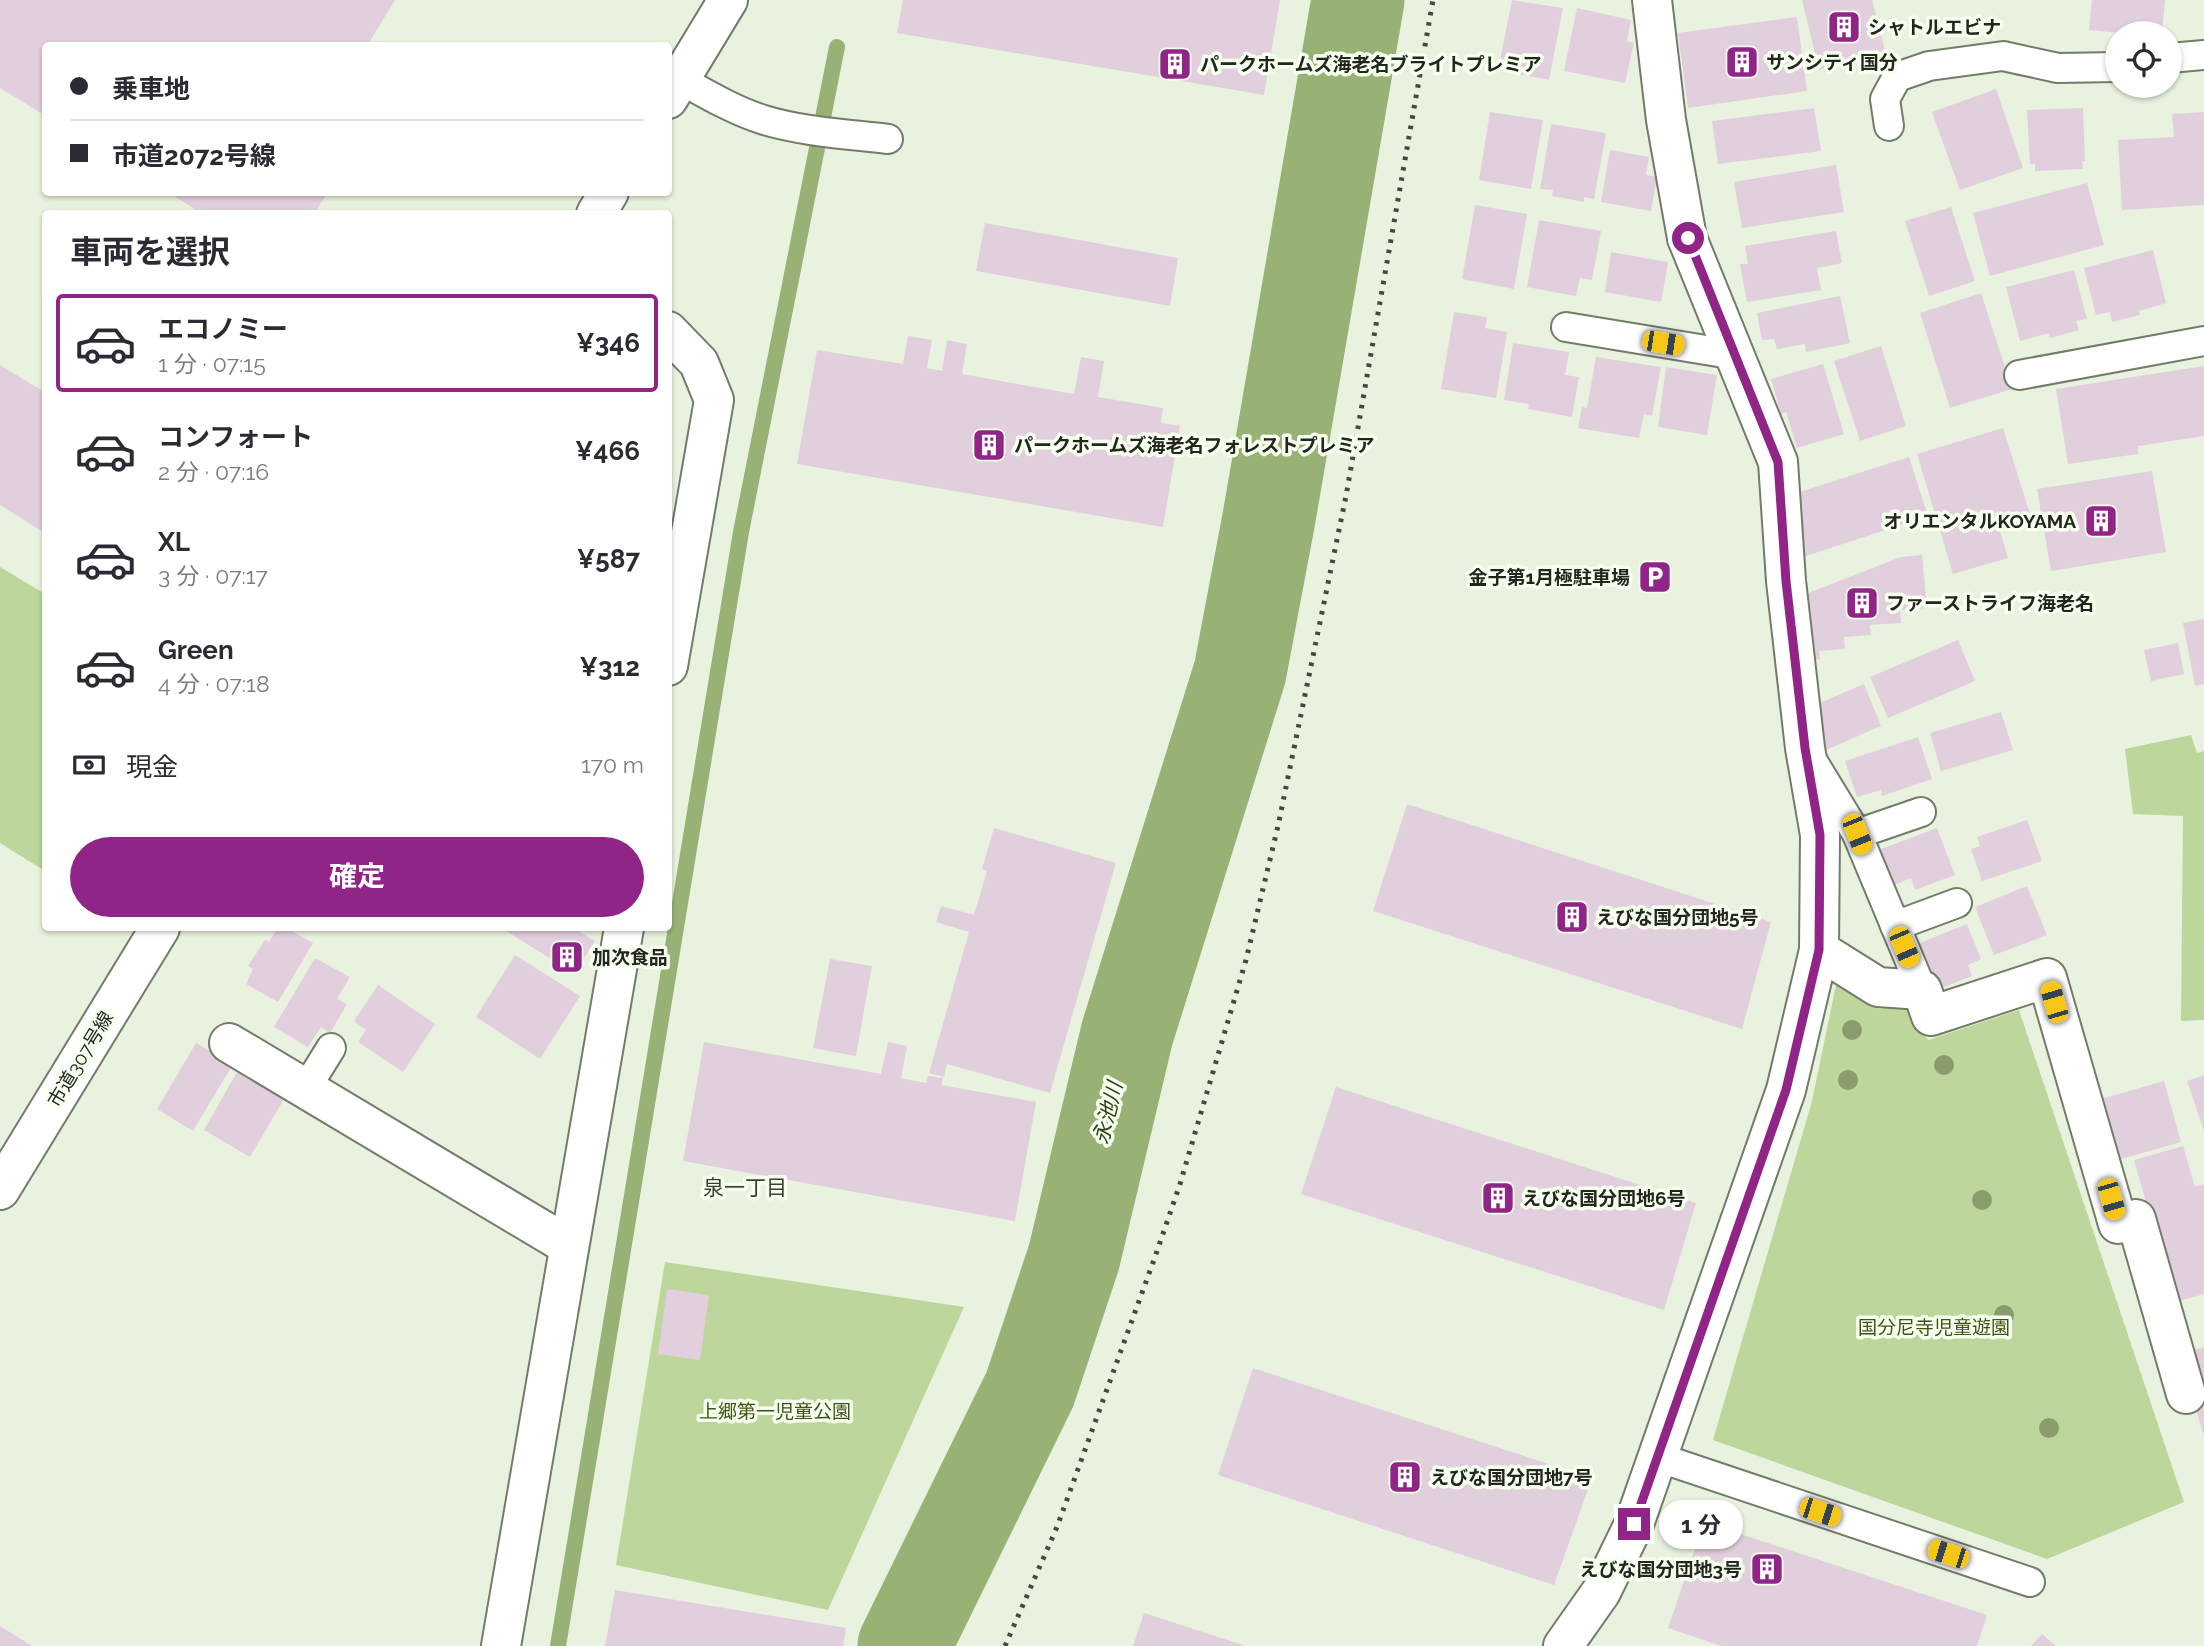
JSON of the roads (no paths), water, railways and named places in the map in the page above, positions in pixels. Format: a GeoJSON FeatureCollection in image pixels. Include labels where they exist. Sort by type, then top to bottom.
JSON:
{"type":"FeatureCollection","features":[{"type":"Feature","properties":{"kind":"street"},"geometry":{"type":"LineString","coordinates":[[675,90],[728,0]]}},
{"type":"Feature","properties":{"kind":"street"},"geometry":{"type":"LineString","coordinates":[[1563,1646],[1601,1592],[1634,1524],[1786,1090],[1819,950],[1820,835],[1805,748],[1786,581],[1778,462],[1688,238],[1666,120],[1652,0]]}},
{"type":"Feature","properties":{"kind":"street"},"geometry":{"type":"LineString","coordinates":[[672,335],[699,363],[714,400],[672,643]]}},
{"type":"Feature","properties":{"kind":"street","name":"市道307号線"},"geometry":{"type":"LineString","coordinates":[[0,1190],[158,931]]}},
{"type":"Feature","properties":{"kind":"street"},"geometry":{"type":"LineString","coordinates":[[501,1646],[623,931]]}},
{"type":"Feature","properties":{"kind":"street"},"geometry":{"type":"LineString","coordinates":[[1819,950],[1878,987],[1922,990],[1931,1016],[2047,978],[2118,1224],[2136,1219],[2186,1394]]}},
{"type":"Feature","properties":{"kind":"street"},"geometry":{"type":"LineString","coordinates":[[229,1043],[569,1247]]}},
{"type":"Feature","properties":{"kind":"lane"},"geometry":{"type":"LineString","coordinates":[[2182,57],[2204,55]]}},
{"type":"Feature","properties":{"kind":"lane"},"geometry":{"type":"LineString","coordinates":[[1888,126],[1885,99],[1897,76],[1929,66],[2003,56],[2058,68],[2105,67]]}},
{"type":"Feature","properties":{"kind":"lane"},"geometry":{"type":"LineString","coordinates":[[675,90],[720,102],[763,120],[888,139]]}},
{"type":"Feature","properties":{"kind":"lane"},"geometry":{"type":"LineString","coordinates":[[1566,327],[1736,355]]}},
{"type":"Feature","properties":{"kind":"lane"},"geometry":{"type":"LineString","coordinates":[[2019,375],[2204,341]]}},
{"type":"Feature","properties":{"kind":"lane"},"geometry":{"type":"LineString","coordinates":[[1805,748],[1857,834],[1922,990]]}},
{"type":"Feature","properties":{"kind":"lane"},"geometry":{"type":"LineString","coordinates":[[1857,834],[1921,812]]}},
{"type":"Feature","properties":{"kind":"lane"},"geometry":{"type":"LineString","coordinates":[[1895,926],[1957,903]]}},
{"type":"Feature","properties":{"kind":"lane"},"geometry":{"type":"LineString","coordinates":[[305,1090],[331,1048]]}},
{"type":"Feature","properties":{"kind":"lane"},"geometry":{"type":"LineString","coordinates":[[1657,1457],[2030,1582]]}},
{"type":"Feature","properties":{"kind":"waterway","name":"永池川"},"geometry":{"type":"LineString","coordinates":[[904,1646],[1030,1389],[1074,1257],[1127,1034],[1240,672],[1358,0]]}},
{"type":"Feature","properties":{"kind":"waterway"},"geometry":{"type":"LineString","coordinates":[[558,1646],[741,532],[837,47]]}},
{"type":"Feature","properties":{"kind":"railway"},"geometry":{"type":"LineString","coordinates":[[1005,1646],[1057,1527],[1155,1257],[1180,1184],[1246,960],[1278,826],[1346,496],[1433,0]]}},
{"type":"Feature","properties":{"kind":"place","name":"シャトルエビナ"},"geometry":{"type":"Point","coordinates":[1844,27]}},
{"type":"Feature","properties":{"kind":"place","name":"サンシティ国分"},"geometry":{"type":"Point","coordinates":[1742,62]}},
{"type":"Feature","properties":{"kind":"place","name":"パークホームズ海老名ブライトプレミア"},"geometry":{"type":"Point","coordinates":[1175,64]}},
{"type":"Feature","properties":{"kind":"place","name":"パークホームズ海老名フォレストプレミア"},"geometry":{"type":"Point","coordinates":[989,445]}},
{"type":"Feature","properties":{"kind":"place","name":"オリエンタルKOYAMA"},"geometry":{"type":"Point","coordinates":[2101,521]}},
{"type":"Feature","properties":{"kind":"place","name":"金子第1月極駐車場"},"geometry":{"type":"Point","coordinates":[1655,577]}},
{"type":"Feature","properties":{"kind":"place","name":"ファーストライフ海老名"},"geometry":{"type":"Point","coordinates":[1862,603]}},
{"type":"Feature","properties":{"kind":"place","name":"えびな国分団地5号"},"geometry":{"type":"Point","coordinates":[1572,917]}},
{"type":"Feature","properties":{"kind":"place","name":"加次食品"},"geometry":{"type":"Point","coordinates":[567,957]}},
{"type":"Feature","properties":{"kind":"place","name":"えびな国分団地6号"},"geometry":{"type":"Point","coordinates":[1498,1198]}},
{"type":"Feature","properties":{"kind":"place","name":"えびな国分団地7号"},"geometry":{"type":"Point","coordinates":[1405,1477]}},
{"type":"Feature","properties":{"kind":"place","name":"えびな国分団地3号"},"geometry":{"type":"Point","coordinates":[1767,1569]}},
{"type":"Feature","properties":{"kind":"district","name":"泉一丁目"},"geometry":{"type":"Point","coordinates":[745,1188]}},
{"type":"Feature","properties":{"kind":"park label","name":"国分尼寺児童遊園"},"geometry":{"type":"Point","coordinates":[1934,1327]}},
{"type":"Feature","properties":{"kind":"park label","name":"上郷第一児童公園"},"geometry":{"type":"Point","coordinates":[775,1411]}}]}
